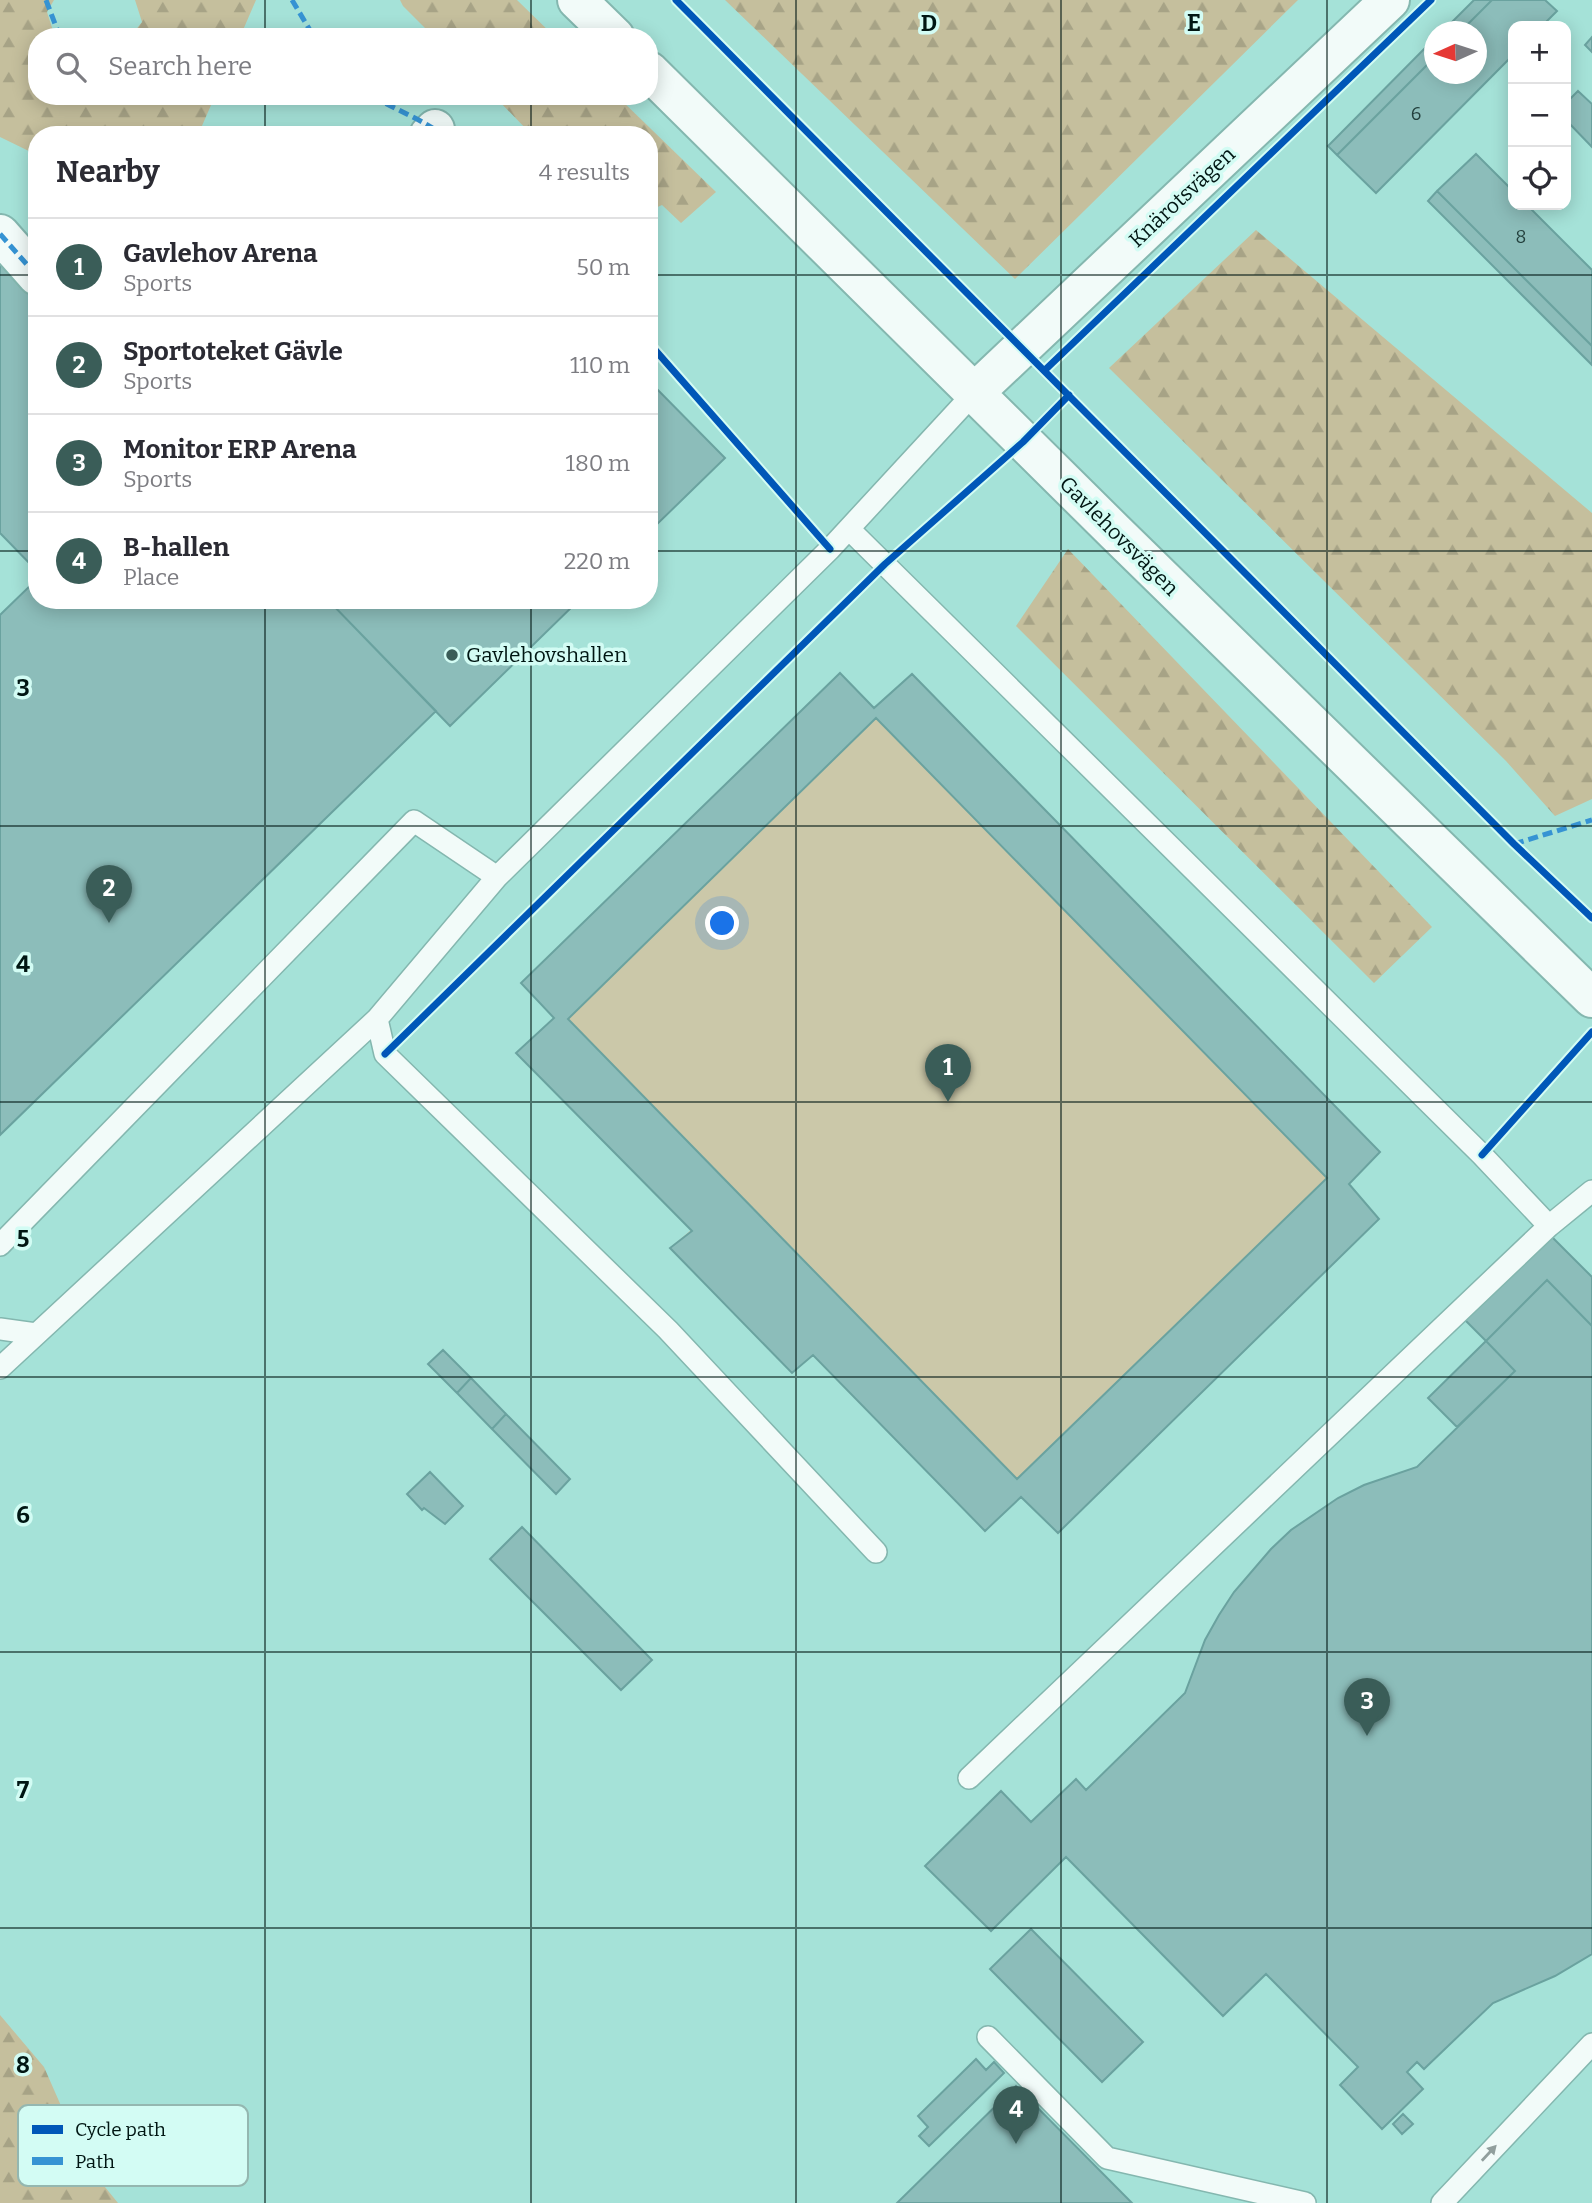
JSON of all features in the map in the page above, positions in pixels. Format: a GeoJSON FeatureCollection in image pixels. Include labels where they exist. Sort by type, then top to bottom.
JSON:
{"type":"FeatureCollection","features":[{"type":"Feature","properties":{"kind":"street"},"geometry":{"type":"LineString","coordinates":[[578,0],[605,28]]}},
{"type":"Feature","properties":{"kind":"street","name":"Knärotsvägen"},"geometry":{"type":"LineString","coordinates":[[974,393],[1390,0]]}},
{"type":"Feature","properties":{"kind":"street","name":"Gavlehovsvägen"},"geometry":{"type":"LineString","coordinates":[[658,80],[1592,998]]}},
{"type":"Feature","properties":{"kind":"street"},"geometry":{"type":"LineString","coordinates":[[0,234],[28,266]]}},
{"type":"Feature","properties":{"kind":"lane"},"geometry":{"type":"LineString","coordinates":[[0,1368],[377,1018],[497,877],[849,529],[974,393]]}},
{"type":"Feature","properties":{"kind":"lane"},"geometry":{"type":"LineString","coordinates":[[849,529],[1472,1145],[1549,1226]]}},
{"type":"Feature","properties":{"kind":"lane"},"geometry":{"type":"LineString","coordinates":[[0,1245],[414,821],[497,877]]}},
{"type":"Feature","properties":{"kind":"lane"},"geometry":{"type":"LineString","coordinates":[[377,1018],[385,1054],[668,1330],[876,1552]]}},
{"type":"Feature","properties":{"kind":"lane"},"geometry":{"type":"LineString","coordinates":[[969,1778],[1549,1226],[1592,1191]]}},
{"type":"Feature","properties":{"kind":"lane"},"geometry":{"type":"LineString","coordinates":[[0,1329],[36,1334]]}},
{"type":"Feature","properties":{"kind":"lane"},"geometry":{"type":"LineString","coordinates":[[988,2037],[1107,2158],[1305,2203]]}},
{"type":"Feature","properties":{"kind":"lane"},"geometry":{"type":"LineString","coordinates":[[1442,2203],[1592,2043]]}},
{"type":"Feature","properties":{"kind":"green space"},"geometry":{"type":"Polygon","coordinates":[[[0,0],[54,0],[47,12],[52,28],[28,28],[28,105],[211,105],[202,126],[28,126],[28,151],[0,137],[0,0]]]}},
{"type":"Feature","properties":{"kind":"green space"},"geometry":{"type":"Polygon","coordinates":[[[135,0],[256,0],[244,28],[137,28],[142,22],[135,0]]]}},
{"type":"Feature","properties":{"kind":"green space"},"geometry":{"type":"Polygon","coordinates":[[[400,0],[517,0],[546,28],[425,28],[400,0]]]}},
{"type":"Feature","properties":{"kind":"green space"},"geometry":{"type":"Polygon","coordinates":[[[725,0],[1298,0],[1015,279],[725,0]]]}},
{"type":"Feature","properties":{"kind":"green space"},"geometry":{"type":"Polygon","coordinates":[[[503,105],[626,105],[648,126],[523,126],[503,105]]]}},
{"type":"Feature","properties":{"kind":"green space"},"geometry":{"type":"Polygon","coordinates":[[[658,136],[716,192],[681,223],[662,205],[658,207],[658,136]]]}},
{"type":"Feature","properties":{"kind":"green space"},"geometry":{"type":"Polygon","coordinates":[[[1256,230],[1592,513],[1592,799],[1555,816],[1506,761],[1109,368],[1256,230]]]}},
{"type":"Feature","properties":{"kind":"green space"},"geometry":{"type":"Polygon","coordinates":[[[1068,549],[1432,927],[1374,983],[1016,626],[1068,549]]]}},
{"type":"Feature","properties":{"kind":"green space"},"geometry":{"type":"Polygon","coordinates":[[[0,2015],[44,2067],[61,2105],[18,2105],[18,2186],[104,2186],[118,2203],[0,2203],[0,2015]]]}},
{"type":"Feature","properties":{"kind":"shaded area"},"geometry":{"type":"Polygon","coordinates":[[[840,673],[874,708],[912,674],[1380,1152],[1349,1184],[1379,1219],[1058,1533],[1021,1497],[985,1531],[813,1356],[792,1373],[670,1248],[691,1230],[516,1053],[554,1018],[521,983],[840,673]]]}},
{"type":"Feature","properties":{"kind":"building"},"geometry":{"type":"Polygon","coordinates":[[[1474,0],[1492,0],[1471,21],[1453,21],[1474,0]]]}},
{"type":"Feature","properties":{"kind":"building"},"geometry":{"type":"Polygon","coordinates":[[[1492,0],[1545,0],[1557,11],[1547,21],[1508,21],[1508,60],[1487,81],[1487,21],[1471,21],[1492,0]]]}},
{"type":"Feature","properties":{"kind":"building"},"geometry":{"type":"Polygon","coordinates":[[[1592,37],[1592,52],[1585,45],[1592,37]]]}},
{"type":"Feature","properties":{"kind":"building"},"geometry":{"type":"Polygon","coordinates":[[[1424,49],[1424,68],[1337,155],[1328,146],[1424,49]]]}},
{"type":"Feature","properties":{"kind":"building"},"geometry":{"type":"Polygon","coordinates":[[[1424,68],[1424,84],[1484,84],[1376,193],[1337,155],[1424,68]]]}},
{"type":"Feature","properties":{"kind":"building"},"geometry":{"type":"Polygon","coordinates":[[[1578,91],[1592,104],[1592,147],[1571,125],[1571,98],[1578,91]]]}},
{"type":"Feature","properties":{"kind":"building"},"geometry":{"type":"Polygon","coordinates":[[[1476,154],[1508,186],[1508,210],[1532,210],[1592,270],[1592,346],[1437,191],[1476,154]]]}},
{"type":"Feature","properties":{"kind":"building"},"geometry":{"type":"Polygon","coordinates":[[[1437,191],[1592,346],[1592,365],[1428,201],[1437,191]]]}},
{"type":"Feature","properties":{"kind":"building"},"geometry":{"type":"Polygon","coordinates":[[[0,263],[28,292],[28,562],[0,533],[0,263]]]}},
{"type":"Feature","properties":{"kind":"building"},"geometry":{"type":"Polygon","coordinates":[[[658,390],[725,458],[658,523],[658,390]]]}},
{"type":"Feature","properties":{"kind":"building"},"geometry":{"type":"Polygon","coordinates":[[[28,588],[28,609],[337,609],[436,711],[0,1135],[0,615],[28,588]]]}},
{"type":"Feature","properties":{"kind":"building","name":"Gavlehovshallen"},"geometry":{"type":"Polygon","coordinates":[[[337,609],[570,609],[450,726],[337,609]]]}},
{"type":"Feature","properties":{"kind":"building"},"geometry":{"type":"Polygon","coordinates":[[[840,673],[874,708],[912,674],[1380,1152],[1349,1184],[1379,1219],[1058,1533],[1021,1497],[985,1531],[813,1355],[792,1373],[670,1248],[692,1231],[516,1053],[554,1018],[521,983],[840,673]],[[876,718],[568,1019],[1017,1479],[1327,1178],[876,718]]]}},
{"type":"Feature","properties":{"kind":"building"},"geometry":{"type":"Polygon","coordinates":[[[1548,1233],[1592,1277],[1592,1326],[1547,1280],[1486,1341],[1462,1317],[1548,1233]]]}},
{"type":"Feature","properties":{"kind":"building"},"geometry":{"type":"Polygon","coordinates":[[[1547,1280],[1592,1326],[1592,1954],[1555,1976],[1493,2003],[1424,2069],[1417,2062],[1407,2072],[1423,2089],[1382,2129],[1340,2085],[1358,2067],[1266,1974],[1223,2016],[1066,1857],[991,1931],[925,1866],[1001,1791],[1031,1822],[1076,1779],[1086,1790],[1185,1693],[1205,1640],[1219,1615],[1234,1592],[1271,1549],[1291,1530],[1338,1498],[1364,1485],[1417,1467],[1515,1371],[1486,1341],[1547,1280]]]}},
{"type":"Feature","properties":{"kind":"building"},"geometry":{"type":"Polygon","coordinates":[[[1486,1341],[1515,1371],[1457,1427],[1428,1398],[1486,1341]]]}},
{"type":"Feature","properties":{"kind":"building"},"geometry":{"type":"Polygon","coordinates":[[[443,1350],[471,1378],[457,1393],[428,1364],[443,1350]]]}},
{"type":"Feature","properties":{"kind":"building"},"geometry":{"type":"Polygon","coordinates":[[[471,1378],[506,1414],[492,1429],[457,1393],[471,1378]]]}},
{"type":"Feature","properties":{"kind":"building"},"geometry":{"type":"Polygon","coordinates":[[[506,1414],[570,1479],[556,1494],[492,1429],[506,1414]]]}},
{"type":"Feature","properties":{"kind":"building"},"geometry":{"type":"Polygon","coordinates":[[[430,1472],[463,1506],[445,1524],[424,1508],[422,1510],[407,1494],[430,1472]]]}},
{"type":"Feature","properties":{"kind":"building"},"geometry":{"type":"Polygon","coordinates":[[[522,1527],[652,1660],[621,1690],[490,1559],[522,1527]]]}},
{"type":"Feature","properties":{"kind":"building"},"geometry":{"type":"Polygon","coordinates":[[[1031,1929],[1143,2042],[1102,2082],[990,1969],[1031,1929]]]}},
{"type":"Feature","properties":{"kind":"building"},"geometry":{"type":"Polygon","coordinates":[[[976,2059],[986,2070],[994,2062],[1004,2073],[929,2146],[919,2136],[928,2127],[918,2116],[976,2059]]]}},
{"type":"Feature","properties":{"kind":"building"},"geometry":{"type":"Polygon","coordinates":[[[1016,2086],[1132,2203],[897,2203],[1016,2086]]]}},
{"type":"Feature","properties":{"kind":"building"},"geometry":{"type":"Polygon","coordinates":[[[1403,2114],[1413,2124],[1402,2134],[1393,2124],[1403,2114]]]}},
{"type":"Feature","properties":{"kind":"marked path"},"geometry":{"type":"LineString","coordinates":[[46,0],[57,28]]}},
{"type":"Feature","properties":{"kind":"marked path"},"geometry":{"type":"LineString","coordinates":[[292,0],[309,28]]}},
{"type":"Feature","properties":{"kind":"marked path"},"geometry":{"type":"LineString","coordinates":[[388,105],[428,126]]}},
{"type":"Feature","properties":{"kind":"marked path"},"geometry":{"type":"LineString","coordinates":[[0,234],[28,266]]}},
{"type":"Feature","properties":{"kind":"marked path"},"geometry":{"type":"LineString","coordinates":[[1514,844],[1592,820]]}},
{"type":"Feature","properties":{"kind":"cycle path"},"geometry":{"type":"LineString","coordinates":[[676,0],[1514,844],[1592,918]]}},
{"type":"Feature","properties":{"kind":"cycle path"},"geometry":{"type":"LineString","coordinates":[[1045,370],[1431,0]]}},
{"type":"Feature","properties":{"kind":"cycle path"},"geometry":{"type":"LineString","coordinates":[[658,353],[830,549]]}},
{"type":"Feature","properties":{"kind":"cycle path"},"geometry":{"type":"LineString","coordinates":[[385,1054],[885,564],[1023,442],[1069,395]]}},
{"type":"Feature","properties":{"kind":"cycle path"},"geometry":{"type":"LineString","coordinates":[[1482,1155],[1592,1032]]}},
{"type":"Feature","properties":{"kind":"place","name":"Gavlehovshallen"},"geometry":{"type":"Point","coordinates":[452,655]}},
{"type":"Feature","properties":{"kind":"place","name":"Sportoteket Gävle"},"geometry":{"type":"Point","coordinates":[109,923]}},
{"type":"Feature","properties":{"kind":"place","name":"Gavlehov Arena"},"geometry":{"type":"Point","coordinates":[948,1102]}},
{"type":"Feature","properties":{"kind":"place","name":"Monitor ERP Arena"},"geometry":{"type":"Point","coordinates":[1367,1736]}},
{"type":"Feature","properties":{"kind":"place","name":"B-hallen"},"geometry":{"type":"Point","coordinates":[1016,2144]}}]}
